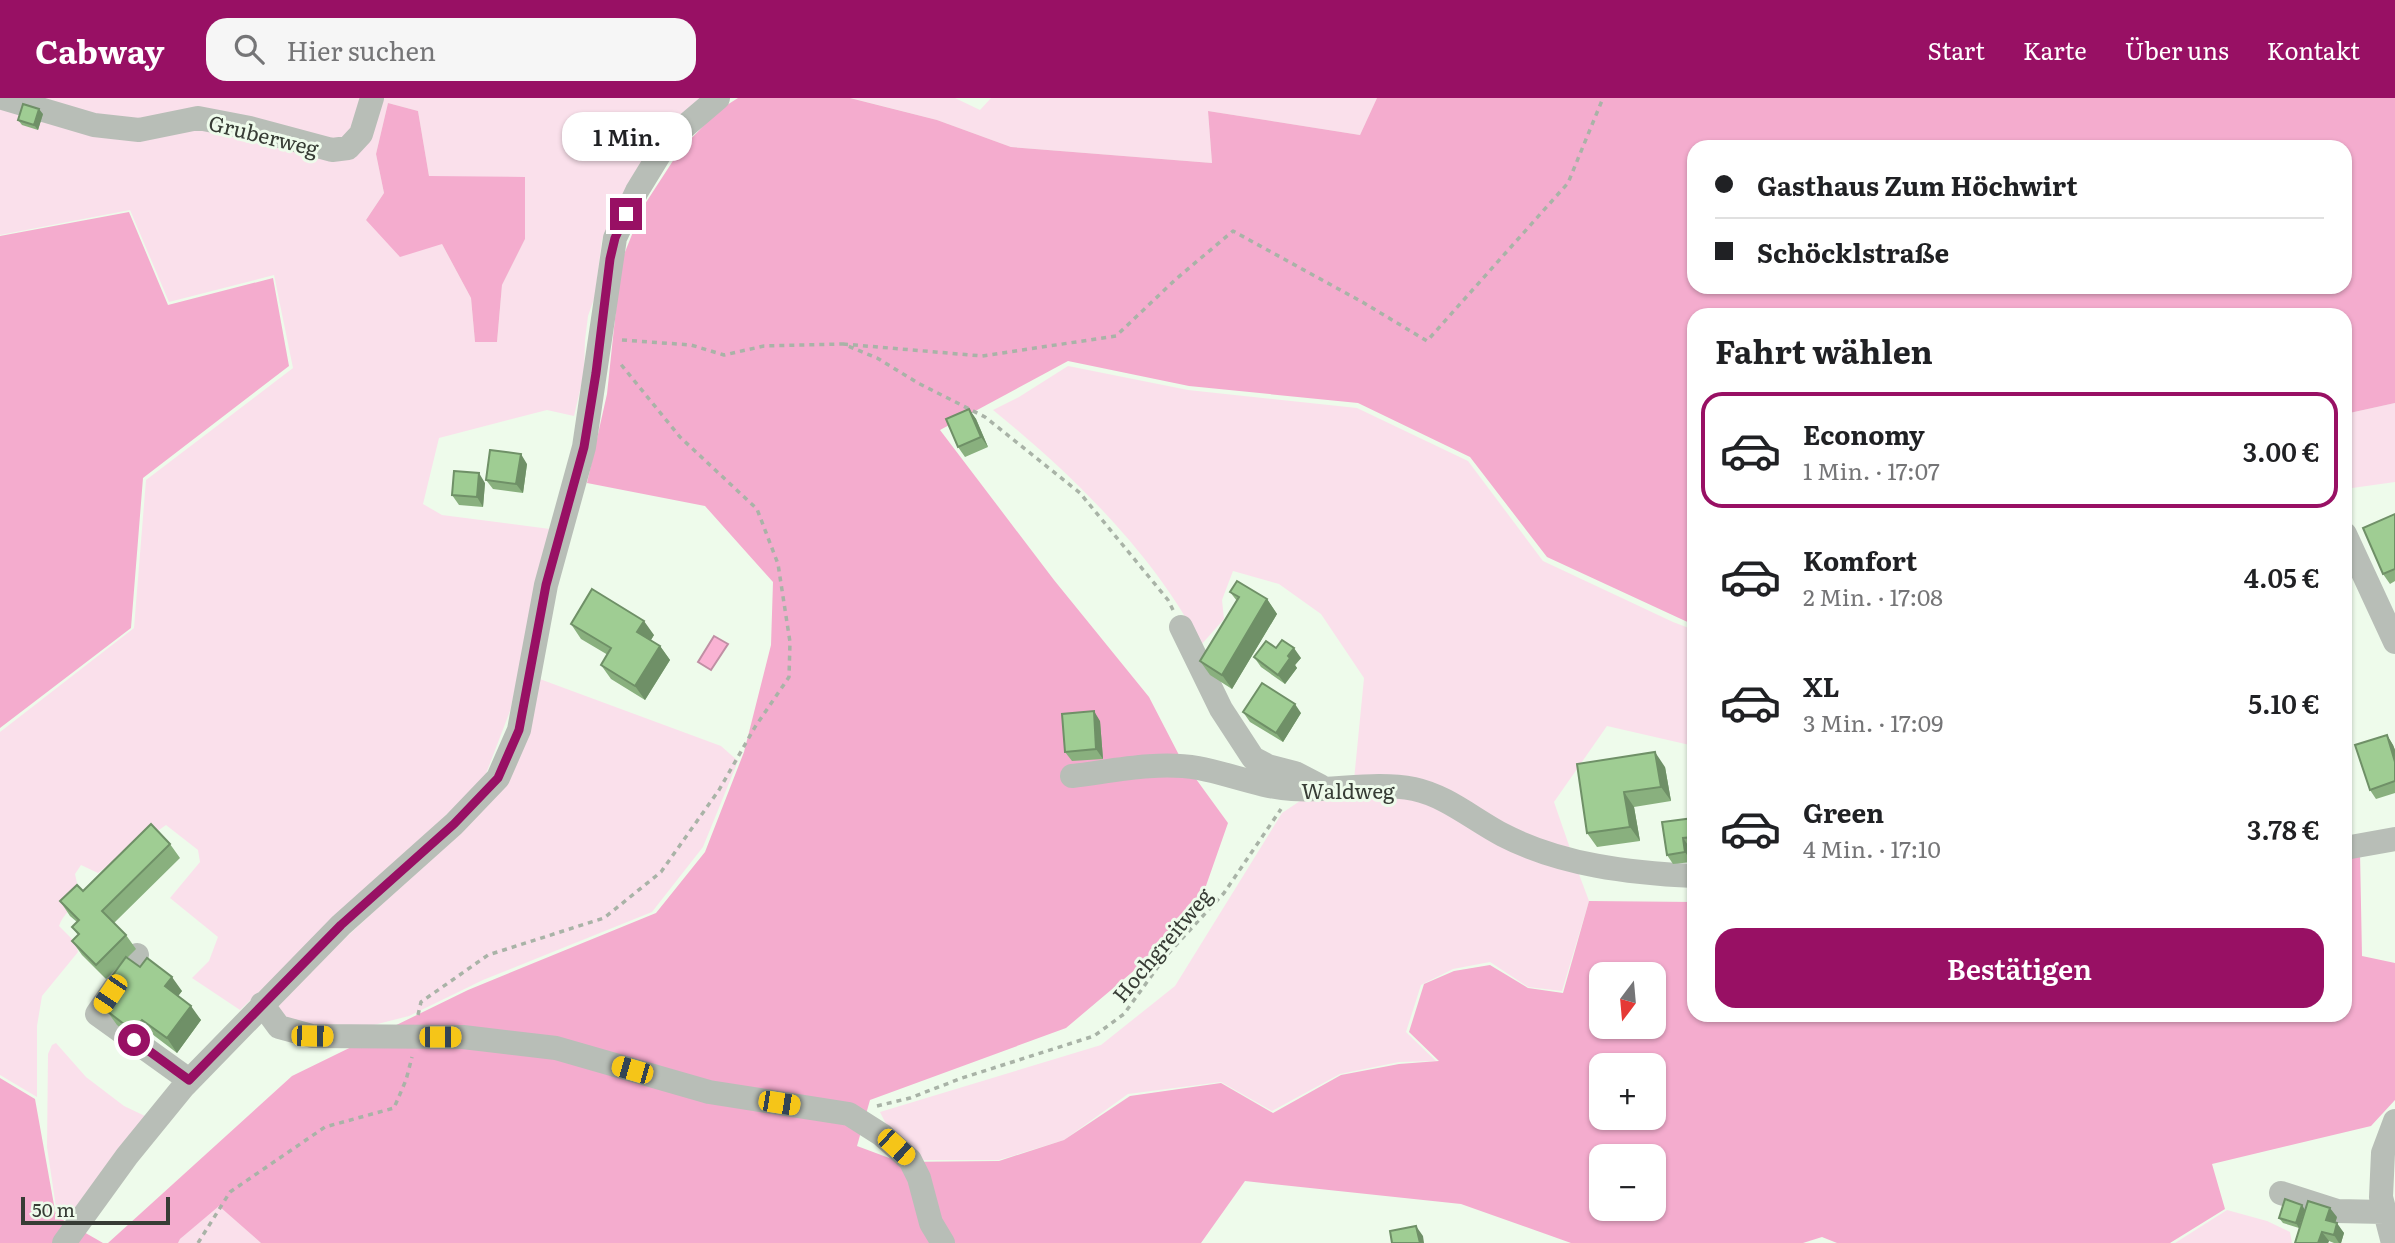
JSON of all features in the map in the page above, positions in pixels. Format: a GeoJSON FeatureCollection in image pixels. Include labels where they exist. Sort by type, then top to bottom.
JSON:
{"type":"FeatureCollection","features":[{"type":"Feature","properties":{"kind":"street","name":"Gruberweg"},"geometry":{"type":"LineString","coordinates":[[3,98],[106,127],[139,130],[198,118],[250,128],[332,150],[348,148],[361,134],[372,98]]}},
{"type":"Feature","properties":{"kind":"street"},"geometry":{"type":"LineString","coordinates":[[64,1243],[127,1156],[189,1080],[341,925],[454,824],[498,778],[519,730],[546,585],[584,447],[615,238],[637,191],[659,155],[677,132],[718,98]]}},
{"type":"Feature","properties":{"kind":"street"},"geometry":{"type":"LineString","coordinates":[[2352,547],[2395,642]]}},
{"type":"Feature","properties":{"kind":"street"},"geometry":{"type":"LineString","coordinates":[[1181,627],[1220,709],[1253,758],[1268,766],[1295,773],[1324,788]]}},
{"type":"Feature","properties":{"kind":"street","name":"Waldweg"},"geometry":{"type":"LineString","coordinates":[[1072,776],[1157,766],[1196,768],[1264,786],[1294,790],[1369,785],[1414,789],[1439,798],[1533,849],[1593,866],[1687,875]]}},
{"type":"Feature","properties":{"kind":"street"},"geometry":{"type":"LineString","coordinates":[[2352,847],[2395,839]]}},
{"type":"Feature","properties":{"kind":"street"},"geometry":{"type":"LineString","coordinates":[[137,955],[97,1014],[189,1080]]}},
{"type":"Feature","properties":{"kind":"street"},"geometry":{"type":"LineString","coordinates":[[262,1004],[279,1027],[312,1036],[463,1037],[556,1048],[709,1092],[849,1114],[882,1135],[910,1160],[919,1178],[930,1223],[943,1243]]}},
{"type":"Feature","properties":{"kind":"street"},"geometry":{"type":"LineString","coordinates":[[2393,1243],[2381,1197],[2383,1153],[2395,1121]]}},
{"type":"Feature","properties":{"kind":"street"},"geometry":{"type":"LineString","coordinates":[[2281,1193],[2337,1211],[2384,1212]]}},
{"type":"Feature","properties":{"kind":"path"},"geometry":{"type":"LineString","coordinates":[[600,339],[691,345],[724,355],[764,346],[842,344],[982,356],[1116,336],[1176,279],[1233,231],[1427,341],[1568,183],[1603,98]]}},
{"type":"Feature","properties":{"kind":"path"},"geometry":{"type":"LineString","coordinates":[[198,1243],[230,1192],[325,1127],[394,1108],[406,1080],[421,1002],[488,955],[604,918],[661,873],[719,790],[755,727],[789,677],[790,642],[778,564],[757,509],[680,438],[600,339]]}},
{"type":"Feature","properties":{"kind":"path"},"geometry":{"type":"LineString","coordinates":[[842,344],[877,358],[918,383],[985,417],[1080,493],[1168,600],[1181,627]]}},
{"type":"Feature","properties":{"kind":"path","name":"Hochgreitweg"},"geometry":{"type":"LineString","coordinates":[[849,1114],[910,1098],[1094,1035],[1124,1014],[1165,957],[1224,893],[1294,790]]}},
{"type":"Feature","properties":{"kind":"shaded area"},"geometry":{"type":"Polygon","coordinates":[[[35,98],[366,98],[351,139],[305,139],[108,122],[35,98]]]}},
{"type":"Feature","properties":{"kind":"shaded area"},"geometry":{"type":"Polygon","coordinates":[[[378,98],[709,98],[643,166],[602,239],[595,296],[588,316],[584,373],[574,416],[547,410],[439,438],[423,504],[442,515],[550,529],[510,711],[484,779],[240,1010],[192,978],[209,961],[218,937],[170,898],[200,862],[198,850],[166,825],[98,873],[81,865],[75,874],[80,897],[59,926],[75,942],[78,952],[42,996],[37,1026],[37,1097],[0,1075],[0,732],[134,628],[146,480],[293,368],[274,275],[169,302],[130,210],[0,235],[0,103],[182,124],[349,157],[378,98]],[[388,103],[376,154],[384,193],[366,220],[442,244],[471,298],[475,342],[497,342],[502,285],[525,239],[429,176],[418,111],[388,103]]]}},
{"type":"Feature","properties":{"kind":"shaded area"},"geometry":{"type":"Polygon","coordinates":[[[738,98],[850,98],[937,120],[1011,147],[1212,163],[1208,111],[1360,135],[1377,98],[2395,98],[2395,403],[2352,412],[2352,308],[1687,308],[1687,622],[1547,557],[1470,457],[1358,403],[1189,386],[1068,361],[940,430],[1054,580],[1149,697],[1180,757],[1228,823],[1194,920],[1066,1028],[870,1100],[857,1146],[900,1162],[999,1161],[1064,1140],[1130,1096],[1221,1083],[1273,1113],[1341,1075],[1399,1064],[1439,1061],[1409,1032],[1424,984],[1454,971],[1490,965],[1528,988],[1563,993],[1589,901],[1687,902],[1687,1022],[2352,1022],[2352,857],[2360,853],[2362,956],[2395,963],[2395,1100],[2371,1126],[2212,1164],[2225,1209],[2170,1243],[1837,1243],[1822,1237],[1803,1243],[1571,1243],[1461,1204],[1245,1181],[1201,1243],[261,1243],[219,1206],[178,1243],[108,1243],[292,1076],[468,990],[656,913],[705,852],[744,752],[771,645],[773,582],[705,506],[587,483],[607,394],[621,262],[643,207],[680,150],[719,110],[738,98]]]}},
{"type":"Feature","properties":{"kind":"shaded area"},"geometry":{"type":"Polygon","coordinates":[[[851,98],[955,98],[980,110],[991,98],[1377,98],[1360,135],[1208,111],[1212,163],[1011,147],[937,120],[851,98]]]}},
{"type":"Feature","properties":{"kind":"shaded area"},"geometry":{"type":"Polygon","coordinates":[[[388,103],[418,111],[429,176],[525,177],[525,239],[502,285],[497,342],[475,342],[471,298],[442,244],[400,257],[366,220],[384,193],[376,154],[388,103]]]}},
{"type":"Feature","properties":{"kind":"shaded area"},"geometry":{"type":"Polygon","coordinates":[[[129,212],[168,305],[273,278],[289,366],[143,478],[131,628],[0,728],[0,236],[129,212]]]}},
{"type":"Feature","properties":{"kind":"shaded area"},"geometry":{"type":"Polygon","coordinates":[[[1068,366],[1188,390],[1357,408],[1468,461],[1543,561],[1687,627],[1687,744],[1607,726],[1554,802],[1573,857],[1476,816],[1354,780],[1364,678],[1321,614],[1279,584],[1233,571],[1222,600],[1224,619],[1201,645],[1160,579],[1109,517],[1052,461],[993,410],[1068,366]]]}},
{"type":"Feature","properties":{"kind":"shaded area"},"geometry":{"type":"Polygon","coordinates":[[[2395,403],[2395,482],[2352,488],[2352,412],[2395,403]]]}},
{"type":"Feature","properties":{"kind":"shaded area"},"geometry":{"type":"Polygon","coordinates":[[[714,636],[728,644],[711,670],[698,662],[714,636]]]}},
{"type":"Feature","properties":{"kind":"shaded area"},"geometry":{"type":"Polygon","coordinates":[[[537,678],[721,746],[738,761],[703,847],[652,912],[483,980],[409,1016],[350,1031],[298,1027],[273,1005],[478,815],[537,678]]]}},
{"type":"Feature","properties":{"kind":"shaded area"},"geometry":{"type":"Polygon","coordinates":[[[1416,796],[1577,869],[1589,901],[1562,991],[1528,987],[1490,962],[1453,969],[1421,985],[1406,1032],[1436,1061],[1399,1062],[1340,1074],[1272,1111],[1221,1082],[1128,1094],[1064,1140],[999,1160],[917,1160],[894,1140],[880,1112],[1101,1045],[1175,986],[1282,813],[1303,799],[1416,796]]]}},
{"type":"Feature","properties":{"kind":"shaded area"},"geometry":{"type":"Polygon","coordinates":[[[56,1043],[86,1077],[124,1106],[145,1116],[71,1218],[57,1214],[47,1147],[48,1054],[56,1043]]]}},
{"type":"Feature","properties":{"kind":"shaded area"},"geometry":{"type":"Polygon","coordinates":[[[0,1078],[35,1099],[56,1216],[103,1243],[0,1243],[0,1078]]]}},
{"type":"Feature","properties":{"kind":"shaded area"},"geometry":{"type":"Polygon","coordinates":[[[219,1205],[261,1243],[178,1243],[219,1205]]]}},
{"type":"Feature","properties":{"kind":"shaded area"},"geometry":{"type":"Polygon","coordinates":[[[2227,1210],[2267,1221],[2290,1232],[2292,1243],[2175,1243],[2227,1210]]]}},
{"type":"Feature","properties":{"kind":"building"},"geometry":{"type":"Polygon","coordinates":[[[23,104],[39,109],[34,125],[18,120],[23,104]]]}},
{"type":"Feature","properties":{"kind":"building"},"geometry":{"type":"Polygon","coordinates":[[[969,409],[981,437],[958,447],[946,419],[969,409]]]}},
{"type":"Feature","properties":{"kind":"building"},"geometry":{"type":"Polygon","coordinates":[[[490,450],[521,454],[516,484],[486,480],[490,450]]]}},
{"type":"Feature","properties":{"kind":"building"},"geometry":{"type":"Polygon","coordinates":[[[454,471],[479,473],[477,497],[452,495],[454,471]]]}},
{"type":"Feature","properties":{"kind":"building"},"geometry":{"type":"Polygon","coordinates":[[[2395,514],[2395,569],[2383,574],[2363,528],[2395,514]]]}},
{"type":"Feature","properties":{"kind":"building"},"geometry":{"type":"Polygon","coordinates":[[[1237,581],[1267,599],[1222,675],[1200,661],[1239,597],[1230,592],[1237,581]]]}},
{"type":"Feature","properties":{"kind":"building"},"geometry":{"type":"Polygon","coordinates":[[[592,589],[644,621],[637,632],[660,646],[635,686],[601,665],[611,648],[571,624],[592,589]]]}},
{"type":"Feature","properties":{"kind":"building"},"geometry":{"type":"Polygon","coordinates":[[[1282,640],[1294,648],[1278,675],[1254,657],[1266,641],[1276,648],[1282,640]]]}},
{"type":"Feature","properties":{"kind":"building"},"geometry":{"type":"Polygon","coordinates":[[[1262,683],[1295,704],[1276,733],[1243,712],[1262,683]]]}},
{"type":"Feature","properties":{"kind":"building"},"geometry":{"type":"Polygon","coordinates":[[[1094,711],[1096,749],[1065,752],[1062,714],[1094,711]]]}},
{"type":"Feature","properties":{"kind":"building"},"geometry":{"type":"Polygon","coordinates":[[[2387,735],[2395,762],[2395,781],[2370,790],[2355,745],[2387,735]]]}},
{"type":"Feature","properties":{"kind":"building"},"geometry":{"type":"Polygon","coordinates":[[[1655,752],[1661,787],[1624,792],[1630,827],[1587,833],[1577,764],[1655,752]]]}},
{"type":"Feature","properties":{"kind":"building"},"geometry":{"type":"Polygon","coordinates":[[[1687,819],[1687,838],[1683,838],[1685,852],[1667,855],[1662,822],[1687,819]]]}},
{"type":"Feature","properties":{"kind":"building"},"geometry":{"type":"Polygon","coordinates":[[[151,824],[170,844],[102,911],[126,935],[96,965],[72,941],[79,934],[72,927],[79,920],[60,901],[77,885],[83,891],[151,824]]]}},
{"type":"Feature","properties":{"kind":"building"},"geometry":{"type":"Polygon","coordinates":[[[126,957],[140,967],[147,958],[172,977],[165,986],[191,1006],[167,1038],[142,1020],[133,1031],[107,1011],[118,998],[104,987],[126,957]]]}},
{"type":"Feature","properties":{"kind":"building"},"geometry":{"type":"Polygon","coordinates":[[[2285,1199],[2302,1205],[2296,1223],[2279,1218],[2285,1199]]]}},
{"type":"Feature","properties":{"kind":"building"},"geometry":{"type":"Polygon","coordinates":[[[2308,1201],[2330,1208],[2326,1220],[2337,1223],[2334,1235],[2322,1232],[2318,1243],[2295,1243],[2308,1201]]]}},
{"type":"Feature","properties":{"kind":"building"},"geometry":{"type":"Polygon","coordinates":[[[1416,1226],[1420,1243],[1392,1243],[1390,1231],[1416,1226]]]}},
{"type":"Feature","properties":{"kind":"route"},"geometry":{"type":"LineString","coordinates":[[134,1040],[189,1080],[341,925],[454,824],[498,778],[519,730],[546,585],[584,447],[610,259],[615,238],[626,214]]}}]}
